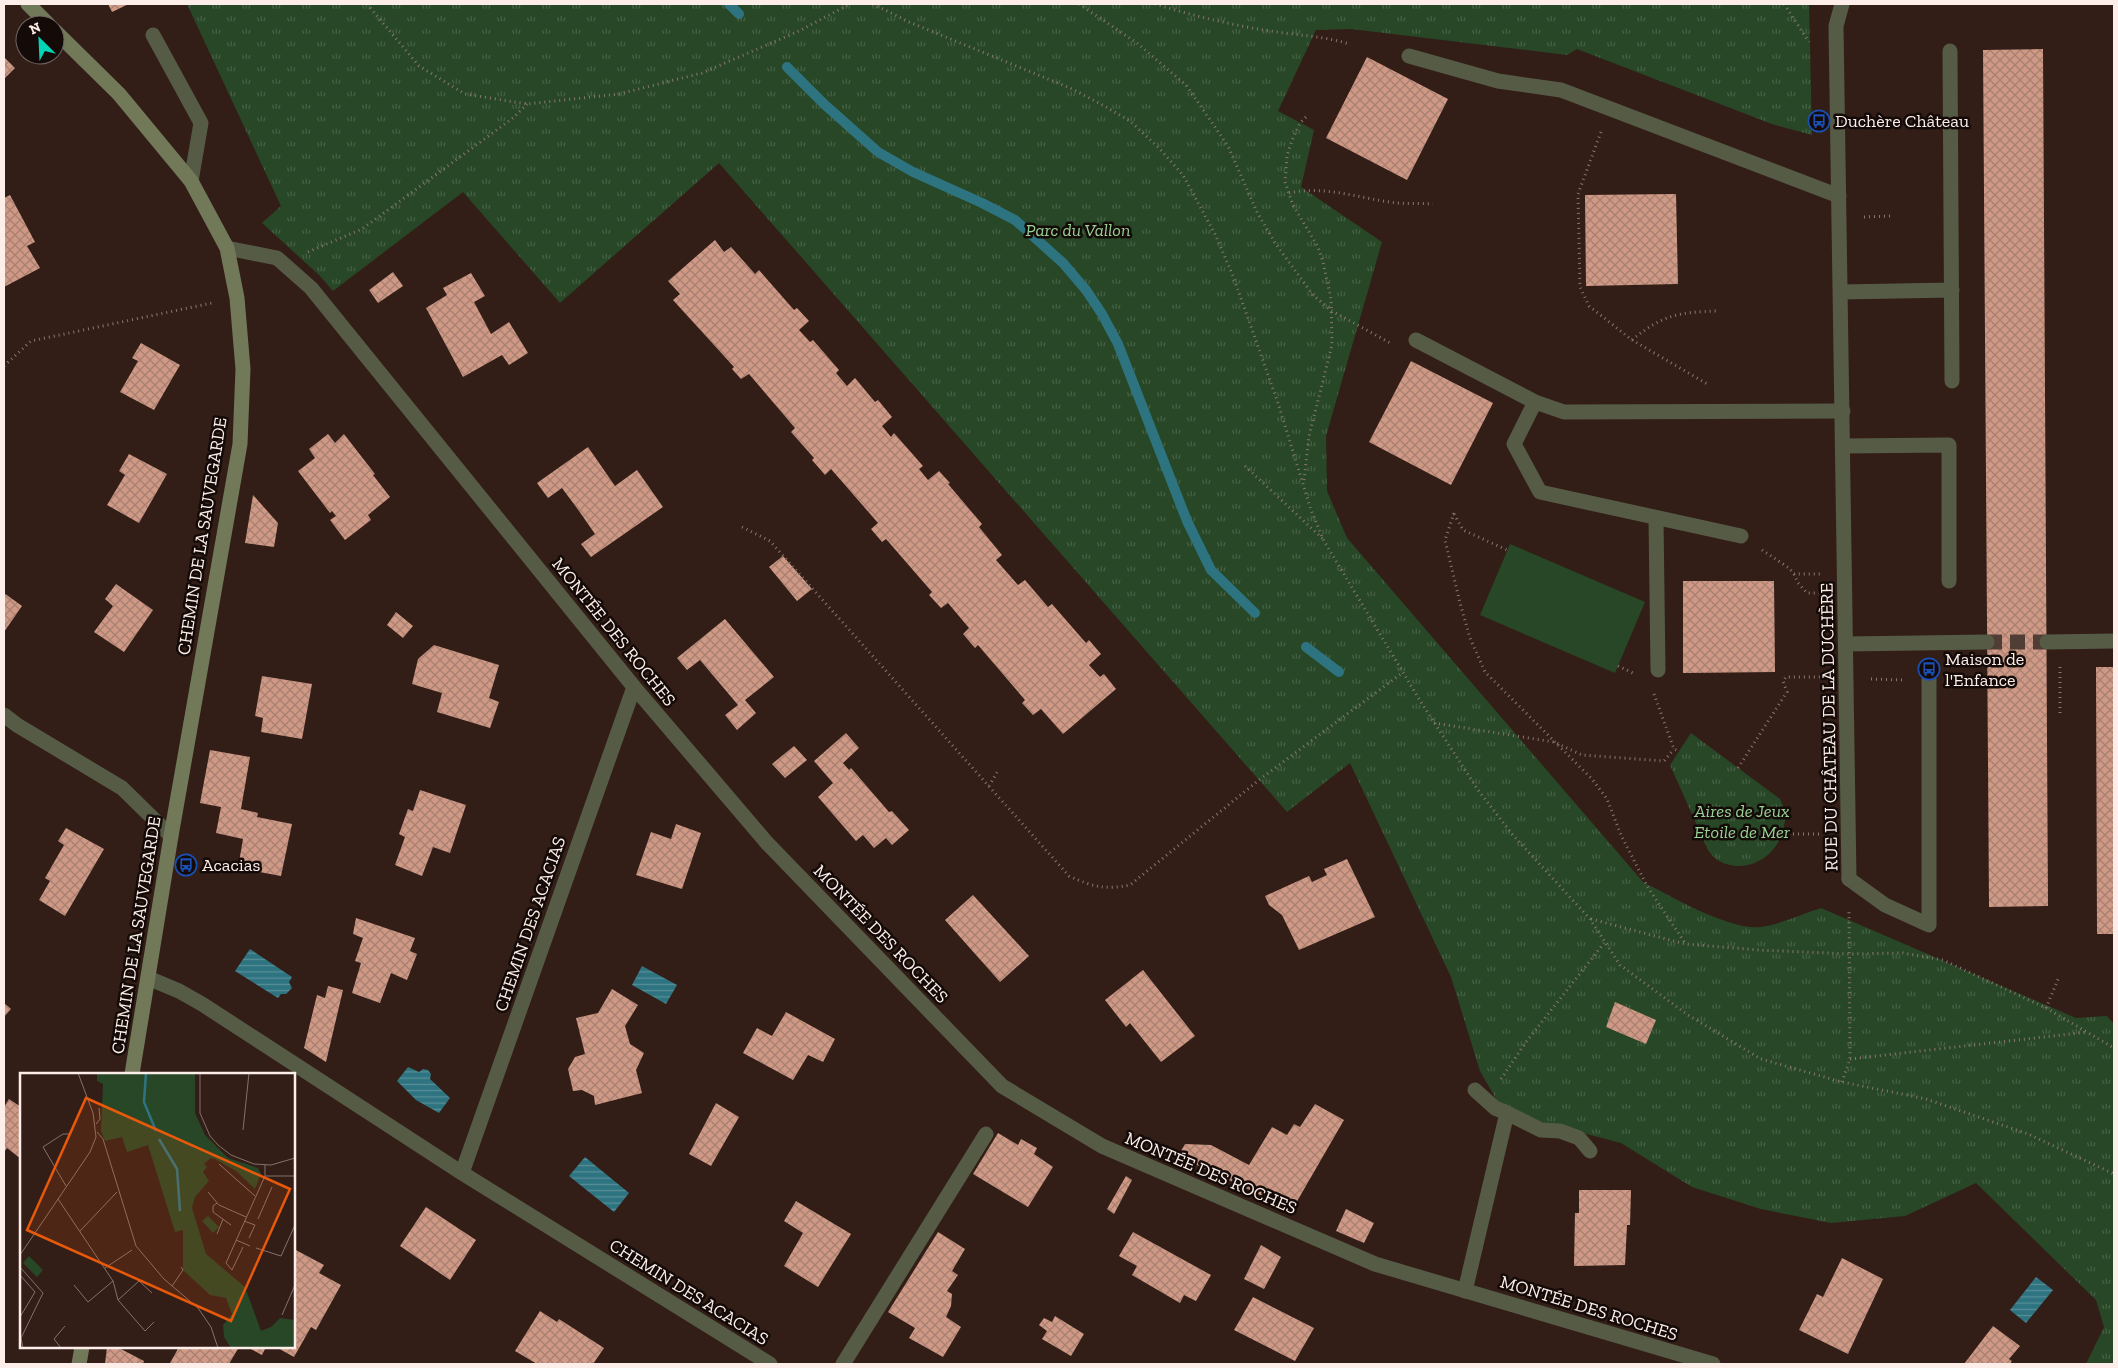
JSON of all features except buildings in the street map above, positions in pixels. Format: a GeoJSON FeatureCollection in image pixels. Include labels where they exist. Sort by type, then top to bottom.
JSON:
{"type":"FeatureCollection","features":[{"type":"Feature","properties":{"kind":"street"},"geometry":{"type":"LineString","coordinates":[[28,4],[39,15]]}},
{"type":"Feature","properties":{"kind":"street","name":"RUE DU CHÂTEAU DE LA DUCHÈRE"},"geometry":{"type":"LineString","coordinates":[[1842,4],[1836,26],[1849,879],[1884,904],[1929,925],[1929,680]]}},
{"type":"Feature","properties":{"kind":"street"},"geometry":{"type":"LineString","coordinates":[[153,35],[201,123],[190,181]]}},
{"type":"Feature","properties":{"kind":"street","name":"CHEMIN DE LA SAUVEGARDE"},"geometry":{"type":"LineString","coordinates":[[65,41],[120,94],[190,181],[227,248],[237,298],[243,369],[240,444],[171,836],[132,1073]]}},
{"type":"Feature","properties":{"kind":"street"},"geometry":{"type":"LineString","coordinates":[[1950,52],[1952,381]]}},
{"type":"Feature","properties":{"kind":"street"},"geometry":{"type":"LineString","coordinates":[[1409,56],[1498,81],[1562,90],[1840,196]]}},
{"type":"Feature","properties":{"kind":"street","name":"MONTÉE DES ROCHES"},"geometry":{"type":"LineString","coordinates":[[227,248],[277,258],[311,288],[634,687],[767,843],[1002,1086],[1102,1146],[1375,1264],[1713,1364]]}},
{"type":"Feature","properties":{"kind":"street"},"geometry":{"type":"LineString","coordinates":[[1841,292],[1952,290]]}},
{"type":"Feature","properties":{"kind":"street"},"geometry":{"type":"LineString","coordinates":[[1416,340],[1535,402],[1564,412],[1843,411]]}},
{"type":"Feature","properties":{"kind":"street"},"geometry":{"type":"LineString","coordinates":[[1535,402],[1514,444],[1540,492],[1741,536]]}},
{"type":"Feature","properties":{"kind":"street"},"geometry":{"type":"LineString","coordinates":[[1843,446],[1949,445],[1949,581]]}},
{"type":"Feature","properties":{"kind":"street"},"geometry":{"type":"LineString","coordinates":[[1656,518],[1658,670]]}},
{"type":"Feature","properties":{"kind":"street"},"geometry":{"type":"LineString","coordinates":[[2053,642],[2114,641]]}},
{"type":"Feature","properties":{"kind":"street"},"geometry":{"type":"LineString","coordinates":[[1846,644],[1987,642]]}},
{"type":"Feature","properties":{"kind":"street","name":"CHEMIN DES ACACIAS"},"geometry":{"type":"LineString","coordinates":[[462,1173],[634,687]]}},
{"type":"Feature","properties":{"kind":"street"},"geometry":{"type":"LineString","coordinates":[[4,715],[17,725],[122,788],[171,836]]}},
{"type":"Feature","properties":{"kind":"street","name":"CHEMIN DES ACACIAS"},"geometry":{"type":"LineString","coordinates":[[148,978],[179,991],[202,1004],[462,1173],[770,1364]]}},
{"type":"Feature","properties":{"kind":"street"},"geometry":{"type":"LineString","coordinates":[[1475,1090],[1495,1108],[1541,1130],[1560,1131],[1579,1138],[1590,1151]]}},
{"type":"Feature","properties":{"kind":"street"},"geometry":{"type":"LineString","coordinates":[[1466,1291],[1507,1113]]}},
{"type":"Feature","properties":{"kind":"street"},"geometry":{"type":"LineString","coordinates":[[843,1364],[986,1134]]}},
{"type":"Feature","properties":{"kind":"street"},"geometry":{"type":"LineString","coordinates":[[79,1364],[82,1348]]}},
{"type":"Feature","properties":{"kind":"path"},"geometry":{"type":"LineString","coordinates":[[367,4],[419,66],[465,94],[527,104],[619,94],[702,73],[800,31],[850,4]]}},
{"type":"Feature","properties":{"kind":"path"},"geometry":{"type":"LineString","coordinates":[[873,4],[977,52],[1070,88],[1130,121],[1159,148],[1182,175],[1216,236],[1242,301],[1304,483],[1311,510],[1324,540],[1402,672],[1478,790],[1512,834],[1590,919],[1620,965],[1688,1015],[1761,1058],[1842,1082],[1926,1099],[2018,1130],[2114,1174]]}},
{"type":"Feature","properties":{"kind":"path"},"geometry":{"type":"LineString","coordinates":[[1079,4],[1136,43],[1186,85],[1228,146],[1257,212],[1275,243],[1308,288],[1332,311],[1397,346],[1416,340]]}},
{"type":"Feature","properties":{"kind":"path"},"geometry":{"type":"LineString","coordinates":[[1155,4],[1219,22],[1283,33],[1334,39],[1349,44]]}},
{"type":"Feature","properties":{"kind":"path"},"geometry":{"type":"LineString","coordinates":[[1784,4],[1815,51],[1838,62]]}},
{"type":"Feature","properties":{"kind":"path"},"geometry":{"type":"LineString","coordinates":[[306,252],[362,229],[513,118],[527,104]]}},
{"type":"Feature","properties":{"kind":"path"},"geometry":{"type":"LineString","coordinates":[[1610,109],[1578,194],[1580,287],[1589,306],[1632,340],[1714,387]]}},
{"type":"Feature","properties":{"kind":"path"},"geometry":{"type":"LineString","coordinates":[[1304,483],[1309,436],[1332,345],[1332,311],[1328,280],[1318,247],[1296,212],[1285,182],[1287,156],[1300,123],[1307,116]]}},
{"type":"Feature","properties":{"kind":"path"},"geometry":{"type":"LineString","coordinates":[[1289,193],[1331,191],[1398,203],[1432,204]]}},
{"type":"Feature","properties":{"kind":"path"},"geometry":{"type":"LineString","coordinates":[[4,366],[31,341],[199,306]]}},
{"type":"Feature","properties":{"kind":"path"},"geometry":{"type":"LineString","coordinates":[[1632,340],[1650,325],[1668,318],[1690,312],[1718,311]]}},
{"type":"Feature","properties":{"kind":"path"},"geometry":{"type":"LineString","coordinates":[[1245,466],[1324,540]]}},
{"type":"Feature","properties":{"kind":"path"},"geometry":{"type":"LineString","coordinates":[[1507,550],[1463,530],[1454,513],[1446,540],[1470,638],[1485,672],[1592,779],[1607,799],[1621,835],[1647,886],[1685,944]]}},
{"type":"Feature","properties":{"kind":"path"},"geometry":{"type":"LineString","coordinates":[[742,527],[770,541],[1070,876],[1090,886],[1111,889],[1130,885],[1259,780],[1402,672]]}},
{"type":"Feature","properties":{"kind":"path"},"geometry":{"type":"LineString","coordinates":[[1741,536],[1789,568],[1807,593],[1820,594]]}},
{"type":"Feature","properties":{"kind":"path"},"geometry":{"type":"LineString","coordinates":[[1794,574],[1819,574]]}},
{"type":"Feature","properties":{"kind":"path"},"geometry":{"type":"LineString","coordinates":[[2053,642],[2060,716]]}},
{"type":"Feature","properties":{"kind":"path"},"geometry":{"type":"LineString","coordinates":[[1738,768],[1787,692],[1783,681],[1786,677],[1888,680]]}},
{"type":"Feature","properties":{"kind":"path"},"geometry":{"type":"LineString","coordinates":[[1653,687],[1674,749],[1679,752]]}},
{"type":"Feature","properties":{"kind":"path"},"geometry":{"type":"LineString","coordinates":[[1434,723],[1554,742],[1582,755],[1664,761],[1674,749]]}},
{"type":"Feature","properties":{"kind":"path"},"geometry":{"type":"LineString","coordinates":[[989,786],[999,769]]}},
{"type":"Feature","properties":{"kind":"path"},"geometry":{"type":"LineString","coordinates":[[1783,834],[1849,834]]}},
{"type":"Feature","properties":{"kind":"path"},"geometry":{"type":"LineString","coordinates":[[1842,1082],[1850,1059],[1849,879]]}},
{"type":"Feature","properties":{"kind":"path"},"geometry":{"type":"LineString","coordinates":[[1590,919],[1685,944],[1848,954],[1903,953],[1943,960],[2046,1008],[2114,1048]]}},
{"type":"Feature","properties":{"kind":"path"},"geometry":{"type":"LineString","coordinates":[[1510,1066],[1526,1042],[1604,942]]}},
{"type":"Feature","properties":{"kind":"path"},"geometry":{"type":"LineString","coordinates":[[2046,1008],[2058,977]]}},
{"type":"Feature","properties":{"kind":"path"},"geometry":{"type":"LineString","coordinates":[[1850,1059],[2089,1032]]}},
{"type":"Feature","properties":{"kind":"green space","name":"Parc du Vallon"},"geometry":{"type":"Polygon","coordinates":[[[187,4],[1809,4],[1812,135],[1772,124],[1577,49],[1567,55],[1351,29],[1316,30],[1278,111],[1314,130],[1301,187],[1382,242],[1326,436],[1327,491],[1347,538],[1643,882],[1717,918],[1748,927],[1776,924],[1821,908],[2076,1018],[2107,1016],[2114,1024],[2114,1364],[2086,1364],[2104,1327],[2096,1300],[1976,1183],[1905,1216],[1831,1223],[1761,1209],[1692,1187],[1621,1143],[1518,1116],[1499,1104],[1480,1071],[1451,977],[1350,763],[1287,812],[719,163],[560,303],[463,192],[333,291],[319,275],[262,223],[281,206],[187,4]]]}},
{"type":"Feature","properties":{"kind":"green space"},"geometry":{"type":"Polygon","coordinates":[[[1510,544],[1645,602],[1615,673],[1480,615],[1510,544]]]}},
{"type":"Feature","properties":{"kind":"green space","name":"Aires de Jeux Etoile de Mer"},"geometry":{"type":"Polygon","coordinates":[[[1691,733],[1780,799],[1786,814],[1781,836],[1769,854],[1761,860],[1741,866],[1730,865],[1718,860],[1708,850],[1670,765],[1691,733]]]}},
{"type":"Feature","properties":{"kind":"water"},"geometry":{"type":"Polygon","coordinates":[[[250,949],[292,977],[289,982],[292,988],[286,994],[281,994],[278,998],[235,971],[250,949]]]}},
{"type":"Feature","properties":{"kind":"water"},"geometry":{"type":"Polygon","coordinates":[[[642,966],[677,985],[666,1004],[632,985],[642,966]]]}},
{"type":"Feature","properties":{"kind":"water"},"geometry":{"type":"Polygon","coordinates":[[[408,1067],[419,1072],[423,1069],[428,1070],[431,1074],[430,1079],[450,1098],[439,1113],[416,1100],[397,1081],[408,1067]]]}},
{"type":"Feature","properties":{"kind":"water"},"geometry":{"type":"Polygon","coordinates":[[[585,1157],[629,1193],[614,1212],[569,1176],[585,1157]]]}},
{"type":"Feature","properties":{"kind":"water"},"geometry":{"type":"Polygon","coordinates":[[[2036,1277],[2053,1290],[2026,1323],[2010,1310],[2036,1277]]]}},
{"type":"Feature","properties":{"kind":"waterway"},"geometry":{"type":"LineString","coordinates":[[729,4],[739,14]]}},
{"type":"Feature","properties":{"kind":"waterway"},"geometry":{"type":"LineString","coordinates":[[787,67],[824,104],[878,152],[913,172],[1015,220],[1063,263],[1086,290],[1102,314],[1118,344],[1187,521],[1211,570],[1255,613]]}},
{"type":"Feature","properties":{"kind":"waterway"},"geometry":{"type":"LineString","coordinates":[[1306,647],[1339,672]]}},
{"type":"Feature","properties":{"kind":"tunnel"},"geometry":{"type":"LineString","coordinates":[[1987,642],[2047,642]]}},
{"type":"Feature","properties":{"kind":"place","name":"Duchère Château"},"geometry":{"type":"Point","coordinates":[1819,121]}},
{"type":"Feature","properties":{"kind":"place","name":"Maison de l'Enfance"},"geometry":{"type":"Point","coordinates":[1929,669]}},
{"type":"Feature","properties":{"kind":"place","name":"Acacias"},"geometry":{"type":"Point","coordinates":[186,865]}}]}
